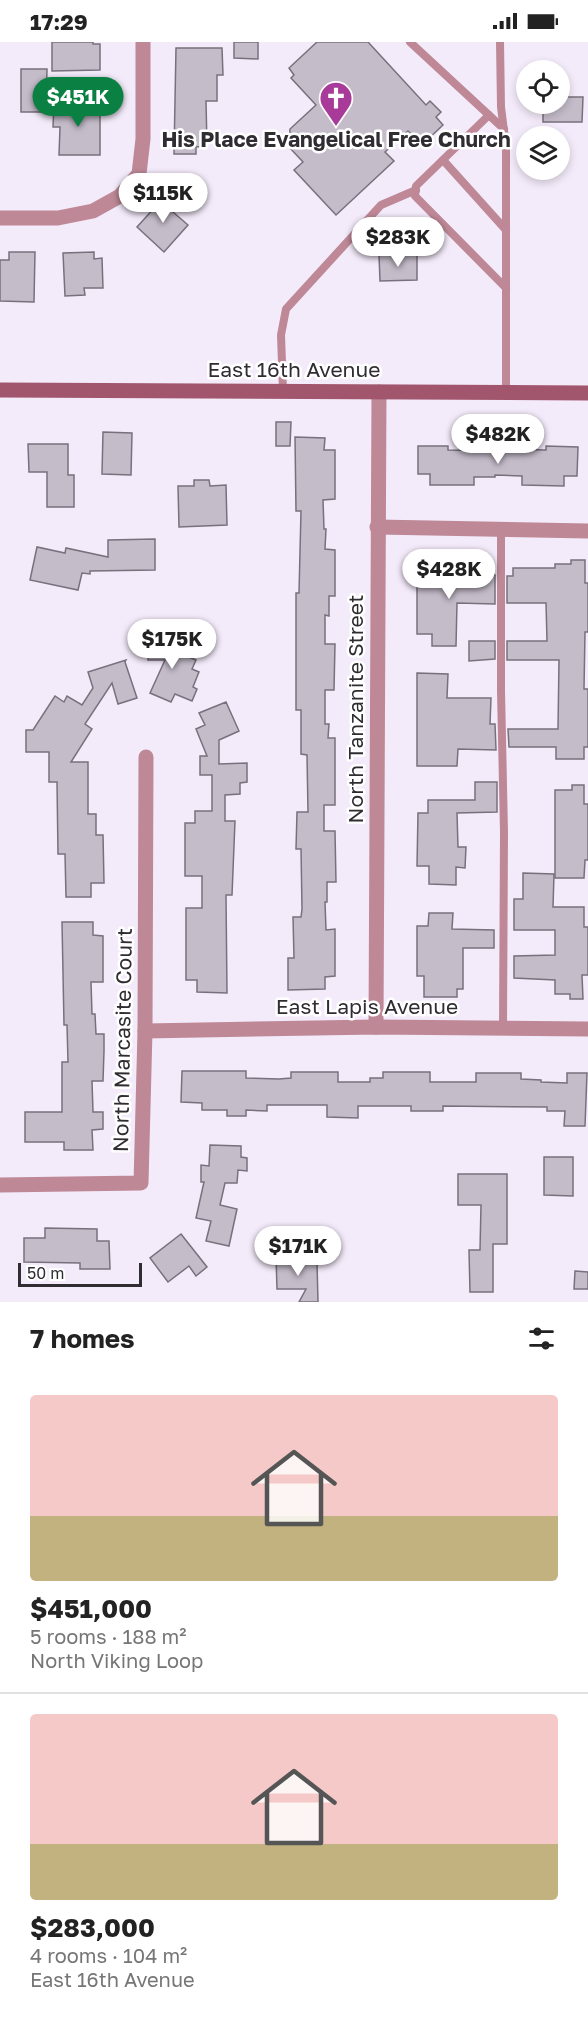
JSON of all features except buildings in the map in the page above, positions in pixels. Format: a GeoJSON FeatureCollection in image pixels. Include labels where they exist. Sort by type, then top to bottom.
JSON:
{"type":"FeatureCollection","features":[{"type":"Feature","properties":{"kind":"street"},"geometry":{"type":"LineString","coordinates":[[0,218],[58,218],[93,211],[120,196],[139,174],[142,139],[143,42]]}},
{"type":"Feature","properties":{"kind":"street","name":"East 16th Avenue"},"geometry":{"type":"LineString","coordinates":[[0,390],[588,393]]}},
{"type":"Feature","properties":{"kind":"street","name":"North Tanzanite Street"},"geometry":{"type":"LineString","coordinates":[[376,1027],[379,392]]}},
{"type":"Feature","properties":{"kind":"street"},"geometry":{"type":"LineString","coordinates":[[377,526],[588,531]]}},
{"type":"Feature","properties":{"kind":"street","name":"North Marcasite Court"},"geometry":{"type":"LineString","coordinates":[[0,1185],[141,1183],[145,1031],[146,757]]}},
{"type":"Feature","properties":{"kind":"street","name":"East Lapis Avenue"},"geometry":{"type":"LineString","coordinates":[[145,1031],[376,1027],[588,1029]]}},
{"type":"Feature","properties":{"kind":"lane"},"geometry":{"type":"LineString","coordinates":[[410,42],[504,129]]}},
{"type":"Feature","properties":{"kind":"lane"},"geometry":{"type":"LineString","coordinates":[[500,42],[501,107],[506,147],[506,393]]}},
{"type":"Feature","properties":{"kind":"lane"},"geometry":{"type":"LineString","coordinates":[[489,116],[416,186],[415,196],[506,288]]}},
{"type":"Feature","properties":{"kind":"lane"},"geometry":{"type":"LineString","coordinates":[[442,160],[506,230]]}},
{"type":"Feature","properties":{"kind":"lane"},"geometry":{"type":"LineString","coordinates":[[283,391],[281,335],[286,309],[381,205],[416,190]]}},
{"type":"Feature","properties":{"kind":"lane"},"geometry":{"type":"LineString","coordinates":[[501,529],[503,1028]]}},
{"type":"Feature","properties":{"kind":"place","name":"His Place Evangelical Free Church"},"geometry":{"type":"Point","coordinates":[336,127]}}]}
